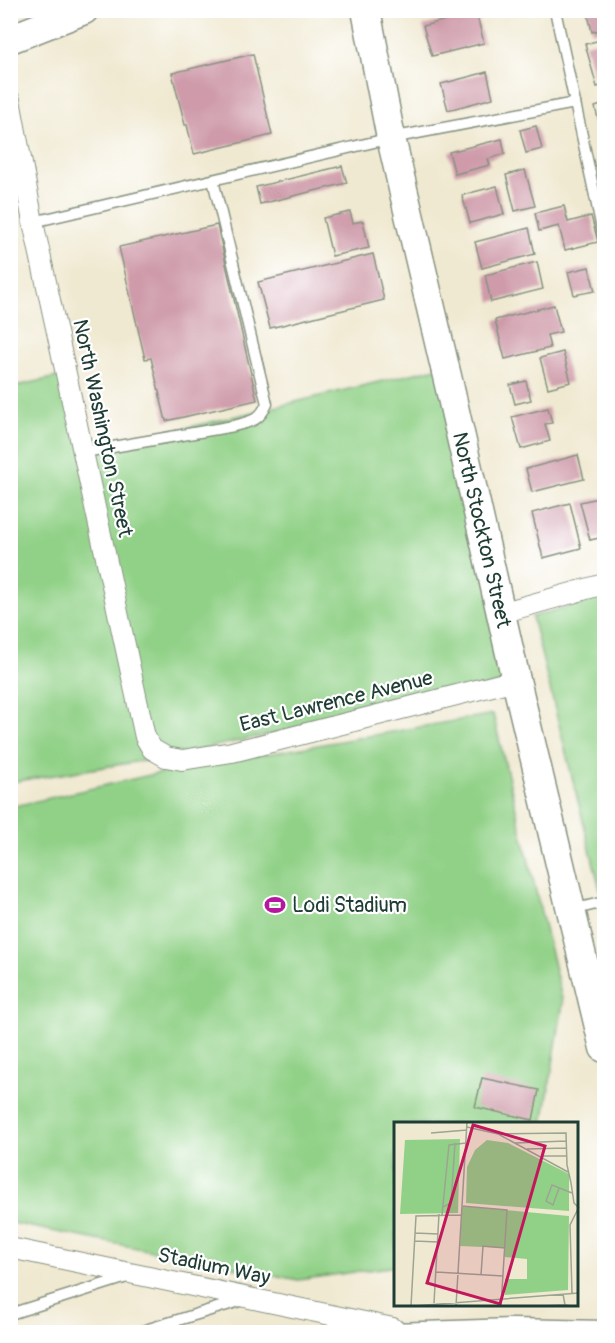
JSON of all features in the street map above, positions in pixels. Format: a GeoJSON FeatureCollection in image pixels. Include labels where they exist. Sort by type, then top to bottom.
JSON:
{"type":"FeatureCollection","features":[{"type":"Feature","properties":{"kind":"street"},"geometry":{"type":"LineString","coordinates":[[10,39],[84,10]]}},
{"type":"Feature","properties":{"kind":"street","name":"North Stockton Street"},"geometry":{"type":"LineString","coordinates":[[366,10],[391,138],[516,680],[604,1048]]}},
{"type":"Feature","properties":{"kind":"street","name":"North Washington Street"},"geometry":{"type":"LineString","coordinates":[[10,100],[33,222],[145,737],[152,749],[166,757]]}},
{"type":"Feature","properties":{"kind":"street"},"geometry":{"type":"LineString","coordinates":[[501,613],[604,584]]}},
{"type":"Feature","properties":{"kind":"street","name":"East Lawrence Avenue"},"geometry":{"type":"LineString","coordinates":[[166,757],[182,760],[232,752],[516,680]]}},
{"type":"Feature","properties":{"kind":"street","name":"Stadium Way"},"geometry":{"type":"LineString","coordinates":[[13,1250],[249,1298],[386,1330]]}},
{"type":"Feature","properties":{"kind":"lane"},"geometry":{"type":"LineString","coordinates":[[555,10],[604,238]]}},
{"type":"Feature","properties":{"kind":"lane"},"geometry":{"type":"LineString","coordinates":[[33,222],[391,138],[575,103]]}},
{"type":"Feature","properties":{"kind":"lane"},"geometry":{"type":"LineString","coordinates":[[84,452],[234,426],[253,421],[262,414],[267,404],[213,180]]}},
{"type":"Feature","properties":{"kind":"lane"},"geometry":{"type":"LineString","coordinates":[[572,910],[604,902]]}},
{"type":"Feature","properties":{"kind":"lane"},"geometry":{"type":"LineString","coordinates":[[10,1314],[136,1274]]}},
{"type":"Feature","properties":{"kind":"lane"},"geometry":{"type":"LineString","coordinates":[[139,1332],[249,1298]]}},
{"type":"Feature","properties":{"kind":"lane"},"geometry":{"type":"LineString","coordinates":[[386,1330],[512,1324],[604,1326]]}},
{"type":"Feature","properties":{"kind":"green space"},"geometry":{"type":"Polygon","coordinates":[[[445,366],[516,680],[166,757],[11,782],[11,387],[67,375],[87,452],[445,366]]]}},
{"type":"Feature","properties":{"kind":"green space"},"geometry":{"type":"Polygon","coordinates":[[[604,596],[604,905],[532,617],[604,596]]]}},
{"type":"Feature","properties":{"kind":"green space","name":"Lodi Stadium"},"geometry":{"type":"Polygon","coordinates":[[[493,714],[563,1003],[543,1122],[394,1122],[394,1266],[298,1280],[11,1223],[10,807],[159,773],[493,714]]]}},
{"type":"Feature","properties":{"kind":"building"},"geometry":{"type":"Polygon","coordinates":[[[587,10],[604,10],[604,29],[592,32],[587,10]]]}},
{"type":"Feature","properties":{"kind":"building"},"geometry":{"type":"Polygon","coordinates":[[[476,12],[484,43],[432,56],[423,26],[476,12]]]}},
{"type":"Feature","properties":{"kind":"building"},"geometry":{"type":"Polygon","coordinates":[[[604,39],[604,85],[597,87],[585,44],[604,39]]]}},
{"type":"Feature","properties":{"kind":"building"},"geometry":{"type":"Polygon","coordinates":[[[253,54],[272,135],[194,154],[172,73],[253,54]]]}},
{"type":"Feature","properties":{"kind":"building"},"geometry":{"type":"Polygon","coordinates":[[[487,72],[493,98],[448,110],[441,84],[487,72]]]}},
{"type":"Feature","properties":{"kind":"building"},"geometry":{"type":"Polygon","coordinates":[[[604,104],[604,142],[595,107],[604,104]]]}},
{"type":"Feature","properties":{"kind":"building"},"geometry":{"type":"Polygon","coordinates":[[[536,126],[542,149],[526,153],[520,130],[536,126]]]}},
{"type":"Feature","properties":{"kind":"building"},"geometry":{"type":"Polygon","coordinates":[[[502,139],[505,154],[488,159],[490,165],[455,174],[449,152],[502,139]]]}},
{"type":"Feature","properties":{"kind":"building"},"geometry":{"type":"Polygon","coordinates":[[[342,166],[347,183],[260,204],[256,187],[342,166]]]}},
{"type":"Feature","properties":{"kind":"building"},"geometry":{"type":"Polygon","coordinates":[[[525,170],[535,206],[515,211],[506,175],[525,170]]]}},
{"type":"Feature","properties":{"kind":"building"},"geometry":{"type":"Polygon","coordinates":[[[497,186],[504,214],[470,223],[462,195],[497,186]]]}},
{"type":"Feature","properties":{"kind":"building"},"geometry":{"type":"Polygon","coordinates":[[[564,206],[568,222],[591,216],[598,242],[565,250],[559,226],[539,231],[535,213],[564,206]]]}},
{"type":"Feature","properties":{"kind":"building"},"geometry":{"type":"Polygon","coordinates":[[[350,212],[353,223],[363,221],[369,248],[332,256],[323,218],[350,212]]]}},
{"type":"Feature","properties":{"kind":"building"},"geometry":{"type":"Polygon","coordinates":[[[217,225],[257,400],[166,421],[151,358],[145,359],[119,247],[217,225]]]}},
{"type":"Feature","properties":{"kind":"building"},"geometry":{"type":"Polygon","coordinates":[[[529,228],[535,254],[482,268],[475,242],[529,228]]]}},
{"type":"Feature","properties":{"kind":"building"},"geometry":{"type":"Polygon","coordinates":[[[373,254],[384,300],[270,328],[258,282],[373,254]]]}},
{"type":"Feature","properties":{"kind":"building"},"geometry":{"type":"Polygon","coordinates":[[[537,262],[543,289],[491,302],[485,275],[537,262]]]}},
{"type":"Feature","properties":{"kind":"building"},"geometry":{"type":"Polygon","coordinates":[[[589,267],[595,291],[574,295],[568,272],[589,267]]]}},
{"type":"Feature","properties":{"kind":"building"},"geometry":{"type":"Polygon","coordinates":[[[554,305],[561,332],[547,335],[550,348],[505,359],[495,320],[554,305]]]}},
{"type":"Feature","properties":{"kind":"building"},"geometry":{"type":"Polygon","coordinates":[[[563,352],[571,382],[548,388],[540,358],[563,352]]]}},
{"type":"Feature","properties":{"kind":"building"},"geometry":{"type":"Polygon","coordinates":[[[526,381],[531,400],[515,404],[510,385],[526,381]]]}},
{"type":"Feature","properties":{"kind":"building"},"geometry":{"type":"Polygon","coordinates":[[[548,408],[552,423],[545,424],[550,441],[521,449],[512,417],[548,408]]]}},
{"type":"Feature","properties":{"kind":"building"},"geometry":{"type":"Polygon","coordinates":[[[578,455],[584,479],[532,492],[526,469],[578,455]]]}},
{"type":"Feature","properties":{"kind":"building"},"geometry":{"type":"Polygon","coordinates":[[[603,497],[604,537],[590,540],[580,502],[603,497]]]}},
{"type":"Feature","properties":{"kind":"building"},"geometry":{"type":"Polygon","coordinates":[[[570,503],[581,548],[543,558],[532,513],[570,503]]]}},
{"type":"Feature","properties":{"kind":"building"},"geometry":{"type":"Polygon","coordinates":[[[482,1078],[539,1090],[533,1120],[475,1107],[482,1078]]]}},
{"type":"Feature","properties":{"kind":"place","name":"Lodi Stadium"},"geometry":{"type":"Point","coordinates":[275,905]}}]}
